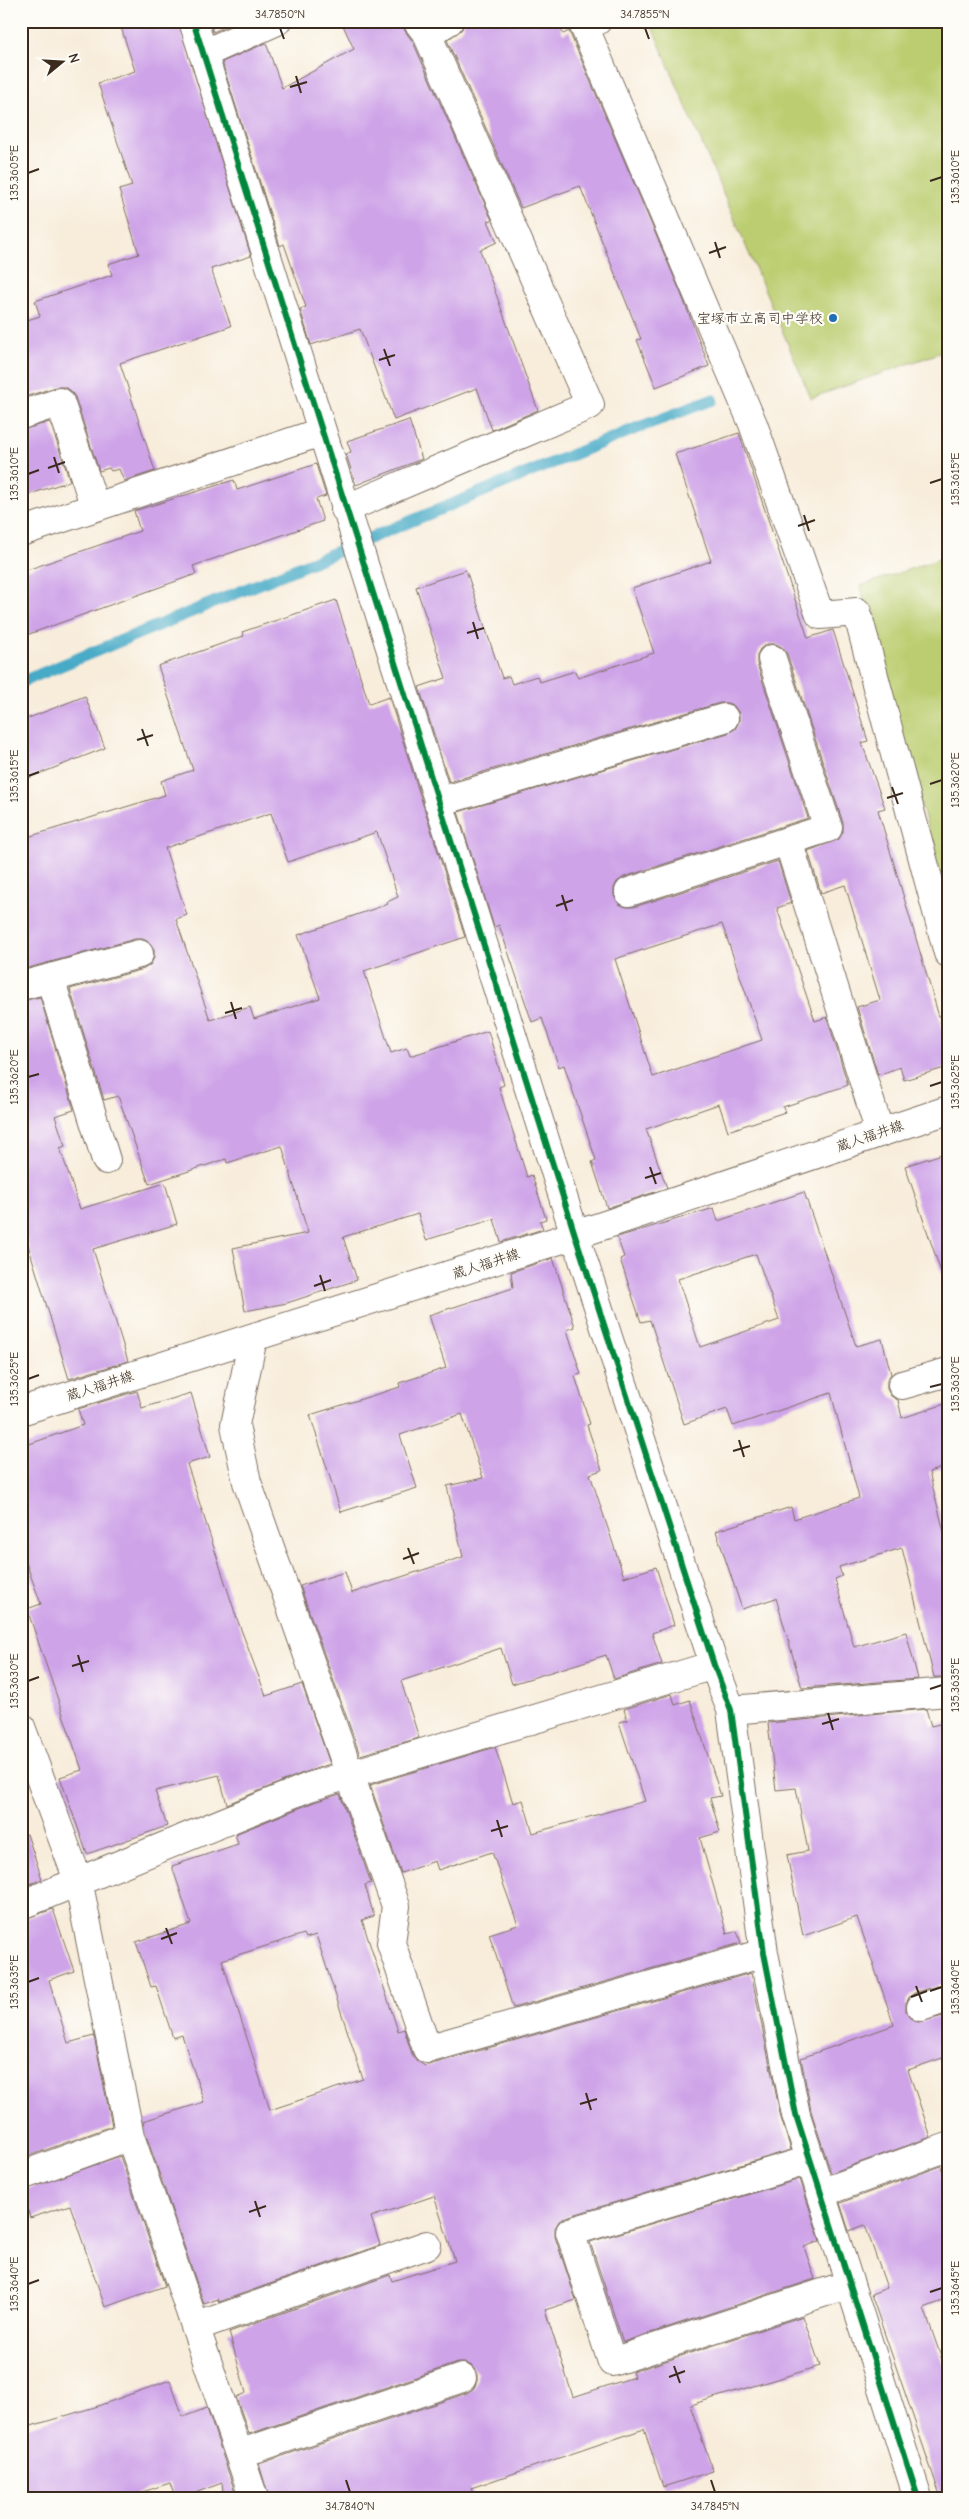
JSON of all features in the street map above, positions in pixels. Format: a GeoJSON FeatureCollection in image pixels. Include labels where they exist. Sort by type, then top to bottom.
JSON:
{"type":"FeatureCollection","features":[{"type":"Feature","properties":{"kind":"street"},"geometry":{"type":"LineString","coordinates":[[193,21],[320,432],[575,1235],[714,1665],[731,1710],[764,1953],[796,2115],[918,2498]]}},
{"type":"Feature","properties":{"kind":"street"},"geometry":{"type":"LineString","coordinates":[[203,54],[277,21]]}},
{"type":"Feature","properties":{"kind":"street"},"geometry":{"type":"LineString","coordinates":[[597,21],[584,26],[753,424],[820,615],[856,612],[948,953]]}},
{"type":"Feature","properties":{"kind":"street"},"geometry":{"type":"LineString","coordinates":[[348,519],[590,405],[431,26]]}},
{"type":"Feature","properties":{"kind":"street"},"geometry":{"type":"LineString","coordinates":[[21,415],[60,402],[95,507]]}},
{"type":"Feature","properties":{"kind":"street"},"geometry":{"type":"LineString","coordinates":[[21,532],[320,432]]}},
{"type":"Feature","properties":{"kind":"street"},"geometry":{"type":"LineString","coordinates":[[629,892],[828,828],[772,659]]}},
{"type":"Feature","properties":{"kind":"street"},"geometry":{"type":"LineString","coordinates":[[438,802],[724,718]]}},
{"type":"Feature","properties":{"kind":"street"},"geometry":{"type":"LineString","coordinates":[[788,841],[880,1133]]}},
{"type":"Feature","properties":{"kind":"street"},"geometry":{"type":"LineString","coordinates":[[21,986],[140,954]]}},
{"type":"Feature","properties":{"kind":"street"},"geometry":{"type":"LineString","coordinates":[[50,978],[106,1160]]}},
{"type":"Feature","properties":{"kind":"street","name":"蔵人福井線"},"geometry":{"type":"LineString","coordinates":[[21,1411],[575,1235],[948,1110]]}},
{"type":"Feature","properties":{"kind":"street"},"geometry":{"type":"LineString","coordinates":[[253,1338],[235,1425],[247,1482],[396,1906],[392,1944],[427,2049],[764,1953]]}},
{"type":"Feature","properties":{"kind":"street"},"geometry":{"type":"LineString","coordinates":[[902,1385],[948,1372]]}},
{"type":"Feature","properties":{"kind":"street"},"geometry":{"type":"LineString","coordinates":[[21,1905],[78,1880],[309,1787],[714,1665]]}},
{"type":"Feature","properties":{"kind":"street"},"geometry":{"type":"LineString","coordinates":[[731,1710],[948,1692]]}},
{"type":"Feature","properties":{"kind":"street"},"geometry":{"type":"LineString","coordinates":[[21,1727],[78,1880],[130,2136],[254,2498]]}},
{"type":"Feature","properties":{"kind":"street"},"geometry":{"type":"LineString","coordinates":[[921,2007],[948,1998]]}},
{"type":"Feature","properties":{"kind":"street"},"geometry":{"type":"LineString","coordinates":[[21,2176],[130,2136]]}},
{"type":"Feature","properties":{"kind":"street"},"geometry":{"type":"LineString","coordinates":[[821,2193],[948,2147]]}},
{"type":"Feature","properties":{"kind":"street"},"geometry":{"type":"LineString","coordinates":[[810,2160],[570,2232],[612,2362],[850,2284]]}},
{"type":"Feature","properties":{"kind":"street"},"geometry":{"type":"LineString","coordinates":[[195,2327],[427,2245]]}},
{"type":"Feature","properties":{"kind":"street"},"geometry":{"type":"LineString","coordinates":[[239,2454],[462,2378]]}},
{"type":"Feature","properties":{"kind":"green space"},"geometry":{"type":"Polygon","coordinates":[[[666,21],[948,21],[948,350],[811,398],[652,27],[666,21]]]}},
{"type":"Feature","properties":{"kind":"green space"},"geometry":{"type":"Polygon","coordinates":[[[948,556],[948,901],[860,586],[948,556]]]}},
{"type":"Feature","properties":{"kind":"building"},"geometry":{"type":"Polygon","coordinates":[[[119,21],[178,21],[251,256],[211,269],[231,326],[120,363],[155,471],[124,481],[119,469],[111,471],[109,468],[99,471],[75,397],[70,390],[64,387],[56,387],[21,398],[21,322],[40,316],[35,301],[112,275],[108,264],[139,254],[119,190],[132,186],[98,83],[135,71],[119,21]]]}},
{"type":"Feature","properties":{"kind":"building"},"geometry":{"type":"Polygon","coordinates":[[[209,21],[238,21],[213,32],[209,21]]]}},
{"type":"Feature","properties":{"kind":"building"},"geometry":{"type":"Polygon","coordinates":[[[341,21],[402,21],[405,31],[413,42],[492,220],[488,221],[497,242],[480,250],[538,410],[492,430],[477,388],[394,420],[360,329],[311,345],[300,309],[306,307],[284,244],[280,246],[222,62],[266,43],[282,88],[354,49],[341,21]]]}},
{"type":"Feature","properties":{"kind":"building"},"geometry":{"type":"Polygon","coordinates":[[[465,21],[558,21],[563,34],[569,31],[680,291],[709,366],[656,387],[637,340],[641,339],[580,186],[521,208],[447,40],[462,29],[465,21]]]}},
{"type":"Feature","properties":{"kind":"building"},"geometry":{"type":"Polygon","coordinates":[[[409,420],[422,459],[356,485],[346,454],[351,452],[347,441],[409,420]]]}},
{"type":"Feature","properties":{"kind":"building"},"geometry":{"type":"Polygon","coordinates":[[[50,422],[70,481],[21,497],[21,430],[50,422]]]}},
{"type":"Feature","properties":{"kind":"building"},"geometry":{"type":"Polygon","coordinates":[[[739,433],[808,638],[833,630],[868,741],[862,743],[885,808],[878,810],[948,1047],[948,1067],[904,1080],[900,1067],[878,1075],[857,1007],[880,1000],[845,885],[821,893],[808,851],[839,839],[843,832],[843,823],[787,654],[783,648],[776,644],[767,644],[760,649],[757,655],[757,664],[808,818],[624,877],[617,882],[614,888],[614,896],[619,904],[626,907],[634,907],[778,861],[791,903],[777,908],[815,1021],[827,1017],[848,1085],[783,1107],[785,1112],[728,1131],[719,1104],[646,1129],[667,1188],[607,1208],[592,1162],[596,1160],[564,1065],[559,1067],[542,1018],[532,1022],[499,925],[494,927],[458,812],[728,733],[735,729],[739,722],[739,713],[734,706],[728,703],[720,703],[449,782],[419,687],[446,678],[416,587],[466,570],[502,678],[509,676],[512,684],[537,676],[540,682],[575,671],[578,678],[654,653],[632,588],[711,561],[675,454],[739,433]],[[722,924],[615,959],[653,1077],[762,1040],[722,924]]]}},
{"type":"Feature","properties":{"kind":"building"},"geometry":{"type":"Polygon","coordinates":[[[316,464],[326,496],[316,499],[323,521],[193,566],[196,574],[21,637],[21,572],[140,531],[134,511],[234,480],[237,490],[316,464]]]}},
{"type":"Feature","properties":{"kind":"building"},"geometry":{"type":"Polygon","coordinates":[[[336,600],[369,704],[389,697],[465,937],[364,971],[391,1053],[407,1048],[410,1056],[488,1031],[504,1085],[499,1087],[527,1177],[532,1175],[546,1219],[540,1221],[543,1229],[501,1242],[494,1219],[426,1240],[418,1214],[343,1237],[357,1280],[287,1303],[245,1311],[233,1248],[308,1233],[282,1146],[227,1163],[226,1159],[149,1184],[118,1096],[104,1100],[70,989],[144,969],[150,965],[154,958],[154,949],[150,943],[143,939],[135,939],[21,970],[21,839],[165,795],[161,781],[193,770],[158,666],[244,636],[242,632],[336,600]],[[271,813],[165,848],[187,915],[176,919],[210,1020],[250,1007],[254,1019],[320,998],[298,935],[388,904],[387,902],[398,897],[377,832],[288,862],[271,813]]]}},
{"type":"Feature","properties":{"kind":"building"},"geometry":{"type":"Polygon","coordinates":[[[85,696],[105,748],[21,781],[21,721],[85,696]]]}},
{"type":"Feature","properties":{"kind":"building"},"geometry":{"type":"Polygon","coordinates":[[[40,997],[74,1110],[55,1116],[65,1146],[60,1148],[80,1209],[165,1183],[177,1224],[93,1249],[128,1361],[69,1379],[21,1222],[21,1001],[40,997]]]}},
{"type":"Feature","properties":{"kind":"building"},"geometry":{"type":"Polygon","coordinates":[[[948,1152],[948,1274],[942,1275],[905,1166],[948,1152]]]}},
{"type":"Feature","properties":{"kind":"building"},"geometry":{"type":"Polygon","coordinates":[[[804,1192],[856,1346],[882,1339],[891,1374],[887,1381],[887,1389],[891,1396],[898,1400],[902,1418],[948,1403],[948,1466],[929,1472],[948,1548],[948,1677],[934,1677],[902,1548],[839,1567],[842,1576],[835,1579],[854,1647],[906,1632],[918,1679],[802,1688],[776,1598],[742,1609],[716,1531],[791,1507],[794,1519],[859,1498],[831,1393],[733,1426],[727,1409],[684,1424],[650,1320],[641,1322],[620,1259],[624,1257],[617,1237],[714,1208],[718,1221],[804,1192]],[[756,1254],[678,1279],[700,1347],[779,1320],[756,1254]]]}},
{"type":"Feature","properties":{"kind":"building"},"geometry":{"type":"Polygon","coordinates":[[[553,1258],[575,1327],[567,1330],[581,1374],[575,1376],[590,1424],[587,1425],[602,1470],[590,1474],[624,1577],[656,1567],[674,1625],[652,1633],[662,1664],[614,1679],[606,1655],[512,1684],[501,1648],[401,1681],[419,1738],[360,1755],[300,1586],[345,1572],[352,1593],[463,1557],[447,1486],[483,1478],[462,1414],[400,1435],[417,1488],[341,1512],[310,1415],[400,1387],[399,1383],[446,1368],[429,1315],[513,1288],[511,1272],[553,1258]]]}},
{"type":"Feature","properties":{"kind":"building"},"geometry":{"type":"Polygon","coordinates":[[[137,1391],[142,1408],[191,1393],[210,1457],[187,1464],[236,1616],[266,1696],[302,1684],[330,1764],[227,1804],[219,1775],[155,1791],[167,1826],[87,1854],[60,1777],[82,1770],[27,1609],[41,1604],[21,1549],[21,1447],[83,1425],[78,1409],[137,1391]]]}},
{"type":"Feature","properties":{"kind":"building"},"geometry":{"type":"Polygon","coordinates":[[[672,1694],[675,1705],[690,1700],[721,1796],[710,1798],[720,1832],[700,1838],[727,1934],[737,1931],[741,1943],[513,2008],[489,1934],[518,1925],[492,1852],[438,1870],[435,1861],[401,1873],[370,1785],[495,1747],[513,1803],[523,1800],[533,1833],[645,1801],[619,1722],[627,1720],[624,1709],[672,1694]]]}},
{"type":"Feature","properties":{"kind":"building"},"geometry":{"type":"Polygon","coordinates":[[[926,1709],[931,1726],[948,1722],[948,1983],[916,1992],[910,1996],[906,2003],[906,2011],[910,2018],[918,2022],[948,2015],[948,2056],[908,2070],[931,2137],[831,2173],[811,2111],[801,2058],[894,2025],[857,1917],[803,1936],[787,1855],[808,1851],[796,1788],[776,1790],[768,1723],[926,1709]]]}},
{"type":"Feature","properties":{"kind":"building"},"geometry":{"type":"Polygon","coordinates":[[[340,1794],[371,1883],[365,1885],[374,1916],[362,1920],[398,2031],[404,2029],[412,2054],[417,2061],[425,2066],[751,1973],[781,2118],[791,2150],[566,2217],[559,2221],[555,2228],[555,2237],[576,2300],[545,2310],[573,2397],[634,2377],[632,2372],[803,2316],[820,2366],[690,2405],[713,2471],[663,2487],[644,2429],[471,2488],[474,2498],[269,2498],[259,2464],[467,2393],[474,2388],[477,2381],[477,2373],[472,2366],[465,2363],[457,2363],[249,2434],[236,2397],[246,2393],[229,2332],[390,2275],[392,2281],[455,2261],[434,2196],[371,2217],[380,2245],[219,2302],[218,2299],[204,2304],[145,2132],[143,2121],[204,2102],[182,2035],[173,2038],[156,1986],[151,1987],[136,1942],[191,1924],[172,1866],[238,1844],[235,1834],[314,1802],[340,1794]],[[304,1934],[222,1960],[270,2110],[363,2079],[316,1935],[306,1938],[304,1934]]]}},
{"type":"Feature","properties":{"kind":"building"},"geometry":{"type":"Polygon","coordinates":[[[27,1834],[42,1879],[21,1888],[21,1835],[27,1834]]]}},
{"type":"Feature","properties":{"kind":"building"},"geometry":{"type":"Polygon","coordinates":[[[53,1909],[74,1971],[49,1980],[68,2043],[94,2036],[112,2126],[21,2159],[21,1920],[53,1909]]]}},
{"type":"Feature","properties":{"kind":"building"},"geometry":{"type":"Polygon","coordinates":[[[120,2156],[165,2286],[105,2307],[70,2205],[30,2218],[22,2191],[120,2156]]]}},
{"type":"Feature","properties":{"kind":"building"},"geometry":{"type":"Polygon","coordinates":[[[941,2166],[948,2186],[948,2299],[924,2308],[948,2377],[948,2498],[941,2498],[871,2294],[887,2288],[865,2225],[849,2231],[840,2203],[941,2166]]]}},
{"type":"Feature","properties":{"kind":"building"},"geometry":{"type":"Polygon","coordinates":[[[800,2179],[820,2241],[804,2247],[815,2279],[623,2342],[590,2242],[800,2179]]]}},
{"type":"Feature","properties":{"kind":"building"},"geometry":{"type":"Polygon","coordinates":[[[170,2380],[183,2417],[207,2408],[237,2498],[224,2498],[222,2483],[181,2498],[175,2498],[170,2483],[124,2498],[21,2498],[21,2429],[95,2407],[170,2380]]]}},
{"type":"Feature","properties":{"kind":"waterway"},"geometry":{"type":"LineString","coordinates":[[21,682],[637,428],[712,400]]}},
{"type":"Feature","properties":{"kind":"cycle path"},"geometry":{"type":"LineString","coordinates":[[193,21],[575,1235],[714,1665],[731,1710],[764,1953],[796,2115],[918,2498]]}},
{"type":"Feature","properties":{"kind":"place","name":"宝塚市立高司中学校"},"geometry":{"type":"Point","coordinates":[833,318]}}]}
